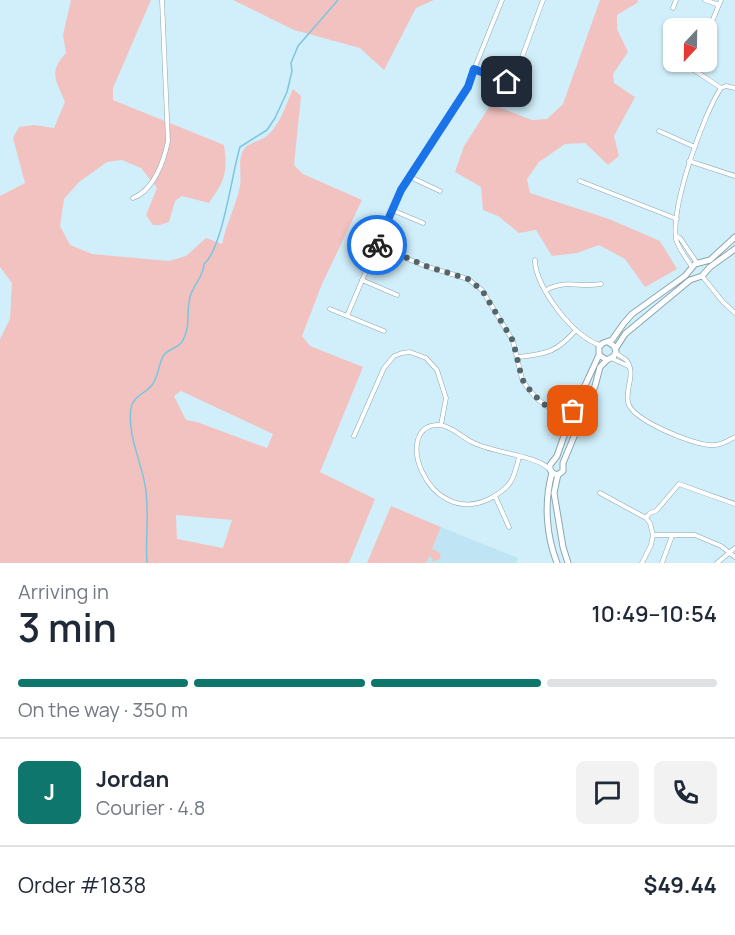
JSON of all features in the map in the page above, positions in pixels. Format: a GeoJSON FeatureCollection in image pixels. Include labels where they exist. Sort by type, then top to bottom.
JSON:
{"type":"FeatureCollection","features":[{"type":"Feature","properties":{"kind":"main road"},"geometry":{"type":"LineString","coordinates":[[557,563],[550,542],[547,519],[552,467],[599,348],[608,342],[632,314],[695,266],[710,260],[735,237]]}},
{"type":"Feature","properties":{"kind":"main road"},"geometry":{"type":"LineString","coordinates":[[552,467],[563,471],[563,463],[596,386],[600,367],[609,359],[626,334],[735,249]]}},
{"type":"Feature","properties":{"kind":"main road"},"geometry":{"type":"LineString","coordinates":[[695,266],[705,268],[701,275]]}},
{"type":"Feature","properties":{"kind":"main road"},"geometry":{"type":"LineString","coordinates":[[695,266],[692,274],[701,275]]}},
{"type":"Feature","properties":{"kind":"main road"},"geometry":{"type":"LineString","coordinates":[[608,342],[616,350]]}},
{"type":"Feature","properties":{"kind":"main road"},"geometry":{"type":"LineString","coordinates":[[599,348],[609,359]]}},
{"type":"Feature","properties":{"kind":"main road"},"geometry":{"type":"LineString","coordinates":[[552,467],[560,460],[563,463]]}},
{"type":"Feature","properties":{"kind":"main road"},"geometry":{"type":"LineString","coordinates":[[552,467],[562,547],[568,563]]}},
{"type":"Feature","properties":{"kind":"street"},"geometry":{"type":"LineString","coordinates":[[133,198],[149,184],[164,159],[168,141],[162,0]]}},
{"type":"Feature","properties":{"kind":"street"},"geometry":{"type":"LineString","coordinates":[[347,316],[392,210],[410,177],[468,87],[502,0]]}},
{"type":"Feature","properties":{"kind":"street"},"geometry":{"type":"LineString","coordinates":[[474,69],[507,82],[514,79],[543,0]]}},
{"type":"Feature","properties":{"kind":"street"},"geometry":{"type":"LineString","coordinates":[[672,8],[676,0]]}},
{"type":"Feature","properties":{"kind":"street"},"geometry":{"type":"LineString","coordinates":[[705,0],[718,5]]}},
{"type":"Feature","properties":{"kind":"street"},"geometry":{"type":"LineString","coordinates":[[713,18],[721,0]]}},
{"type":"Feature","properties":{"kind":"street"},"geometry":{"type":"LineString","coordinates":[[697,72],[721,88]]}},
{"type":"Feature","properties":{"kind":"street"},"geometry":{"type":"LineString","coordinates":[[695,266],[680,238],[676,236],[677,219],[689,161],[721,88],[726,86],[735,88]]}},
{"type":"Feature","properties":{"kind":"street"},"geometry":{"type":"LineString","coordinates":[[659,131],[695,147]]}},
{"type":"Feature","properties":{"kind":"street"},"geometry":{"type":"LineString","coordinates":[[689,161],[735,176]]}},
{"type":"Feature","properties":{"kind":"street"},"geometry":{"type":"LineString","coordinates":[[410,177],[440,191]]}},
{"type":"Feature","properties":{"kind":"street"},"geometry":{"type":"LineString","coordinates":[[580,181],[677,219]]}},
{"type":"Feature","properties":{"kind":"street"},"geometry":{"type":"LineString","coordinates":[[392,210],[423,223]]}},
{"type":"Feature","properties":{"kind":"street"},"geometry":{"type":"LineString","coordinates":[[377,246],[426,266],[461,276],[476,284],[486,294],[516,346],[522,379],[532,394],[548,406],[571,416]]}},
{"type":"Feature","properties":{"kind":"street"},"geometry":{"type":"LineString","coordinates":[[536,260],[536,272],[566,321],[599,348]]}},
{"type":"Feature","properties":{"kind":"street"},"geometry":{"type":"LineString","coordinates":[[701,275],[735,313]]}},
{"type":"Feature","properties":{"kind":"street"},"geometry":{"type":"LineString","coordinates":[[362,280],[397,295]]}},
{"type":"Feature","properties":{"kind":"street"},"geometry":{"type":"LineString","coordinates":[[546,290],[564,283],[583,286],[601,284]]}},
{"type":"Feature","properties":{"kind":"street"},"geometry":{"type":"LineString","coordinates":[[330,309],[384,331]]}},
{"type":"Feature","properties":{"kind":"street"},"geometry":{"type":"LineString","coordinates":[[518,357],[539,355],[555,350],[576,330]]}},
{"type":"Feature","properties":{"kind":"street"},"geometry":{"type":"LineString","coordinates":[[616,350],[628,362],[631,372],[628,403],[633,411],[645,421],[693,442],[710,446],[721,445],[735,437]]}},
{"type":"Feature","properties":{"kind":"street"},"geometry":{"type":"LineString","coordinates":[[354,436],[384,368],[394,356],[402,353],[418,354],[426,358],[437,370],[446,398],[441,425]]}},
{"type":"Feature","properties":{"kind":"street"},"geometry":{"type":"LineString","coordinates":[[609,359],[628,366]]}},
{"type":"Feature","properties":{"kind":"street"},"geometry":{"type":"LineString","coordinates":[[519,456],[510,484],[495,496],[473,505],[444,496],[427,481],[417,462],[416,454],[421,435],[428,428],[441,425],[475,444],[519,456],[552,467]]}},
{"type":"Feature","properties":{"kind":"street"},"geometry":{"type":"LineString","coordinates":[[646,518],[650,513],[656,511],[680,484],[735,504]]}},
{"type":"Feature","properties":{"kind":"street"},"geometry":{"type":"LineString","coordinates":[[600,493],[646,518],[650,523],[653,535],[642,563]]}},
{"type":"Feature","properties":{"kind":"street"},"geometry":{"type":"LineString","coordinates":[[495,496],[509,527]]}},
{"type":"Feature","properties":{"kind":"street"},"geometry":{"type":"LineString","coordinates":[[653,535],[672,537],[695,535],[721,546],[735,557]]}},
{"type":"Feature","properties":{"kind":"street"},"geometry":{"type":"LineString","coordinates":[[662,563],[672,537]]}},
{"type":"Feature","properties":{"kind":"street"},"geometry":{"type":"LineString","coordinates":[[717,563],[735,548]]}},
{"type":"Feature","properties":{"kind":"shaded area"},"geometry":{"type":"Polygon","coordinates":[[[71,0],[151,0],[113,88],[113,100],[224,145],[226,163],[222,182],[209,203],[182,196],[175,201],[169,222],[153,225],[146,215],[157,188],[141,168],[122,160],[107,162],[79,182],[64,199],[60,226],[70,245],[92,254],[169,261],[186,256],[206,238],[222,244],[240,186],[242,153],[246,147],[273,130],[293,89],[301,96],[294,165],[303,174],[362,200],[322,284],[302,336],[310,346],[363,367],[320,472],[375,499],[349,563],[0,563],[0,339],[10,319],[12,283],[0,267],[0,196],[25,183],[13,138],[19,127],[34,125],[54,128],[65,102],[55,76],[57,66],[66,53],[63,35],[71,0]],[[181,391],[174,396],[186,420],[267,448],[273,434],[181,391]],[[176,515],[177,539],[223,548],[232,520],[176,515]]]}},
{"type":"Feature","properties":{"kind":"shaded area"},"geometry":{"type":"Polygon","coordinates":[[[233,0],[434,0],[416,8],[384,70],[360,48],[294,30],[233,0]]]}},
{"type":"Feature","properties":{"kind":"shaded area"},"geometry":{"type":"Polygon","coordinates":[[[600,0],[638,0],[637,3],[617,15],[617,29],[628,52],[613,74],[614,83],[635,97],[614,136],[619,156],[608,165],[585,143],[565,144],[539,162],[527,179],[530,193],[609,219],[660,241],[677,269],[645,287],[625,259],[599,245],[577,253],[552,256],[536,230],[519,233],[498,216],[483,210],[481,187],[455,172],[464,146],[491,104],[532,120],[547,119],[563,104],[600,0]]]}},
{"type":"Feature","properties":{"kind":"shaded area"},"geometry":{"type":"Polygon","coordinates":[[[391,506],[441,527],[432,549],[439,552],[441,558],[433,562],[430,555],[426,563],[367,563],[391,506]]]}},
{"type":"Feature","properties":{"kind":"shaded area"},"geometry":{"type":"Polygon","coordinates":[[[441,527],[518,558],[516,563],[426,563],[441,527]]]}},
{"type":"Feature","properties":{"kind":"waterway"},"geometry":{"type":"LineString","coordinates":[[147,563],[146,495],[131,428],[132,404],[154,381],[164,355],[180,344],[185,337],[190,297],[204,264],[217,242],[240,147],[267,130],[287,92],[292,71],[291,63],[298,46],[338,0]]}},
{"type":"Feature","properties":{"kind":"way so far"},"geometry":{"type":"LineString","coordinates":[[377,245],[476,284],[486,294],[516,346],[522,379],[527,387],[537,399],[548,406],[571,416],[573,411]]}},
{"type":"Feature","properties":{"kind":"route"},"geometry":{"type":"LineString","coordinates":[[377,245],[401,190],[468,87],[474,69],[507,82]]}}]}
